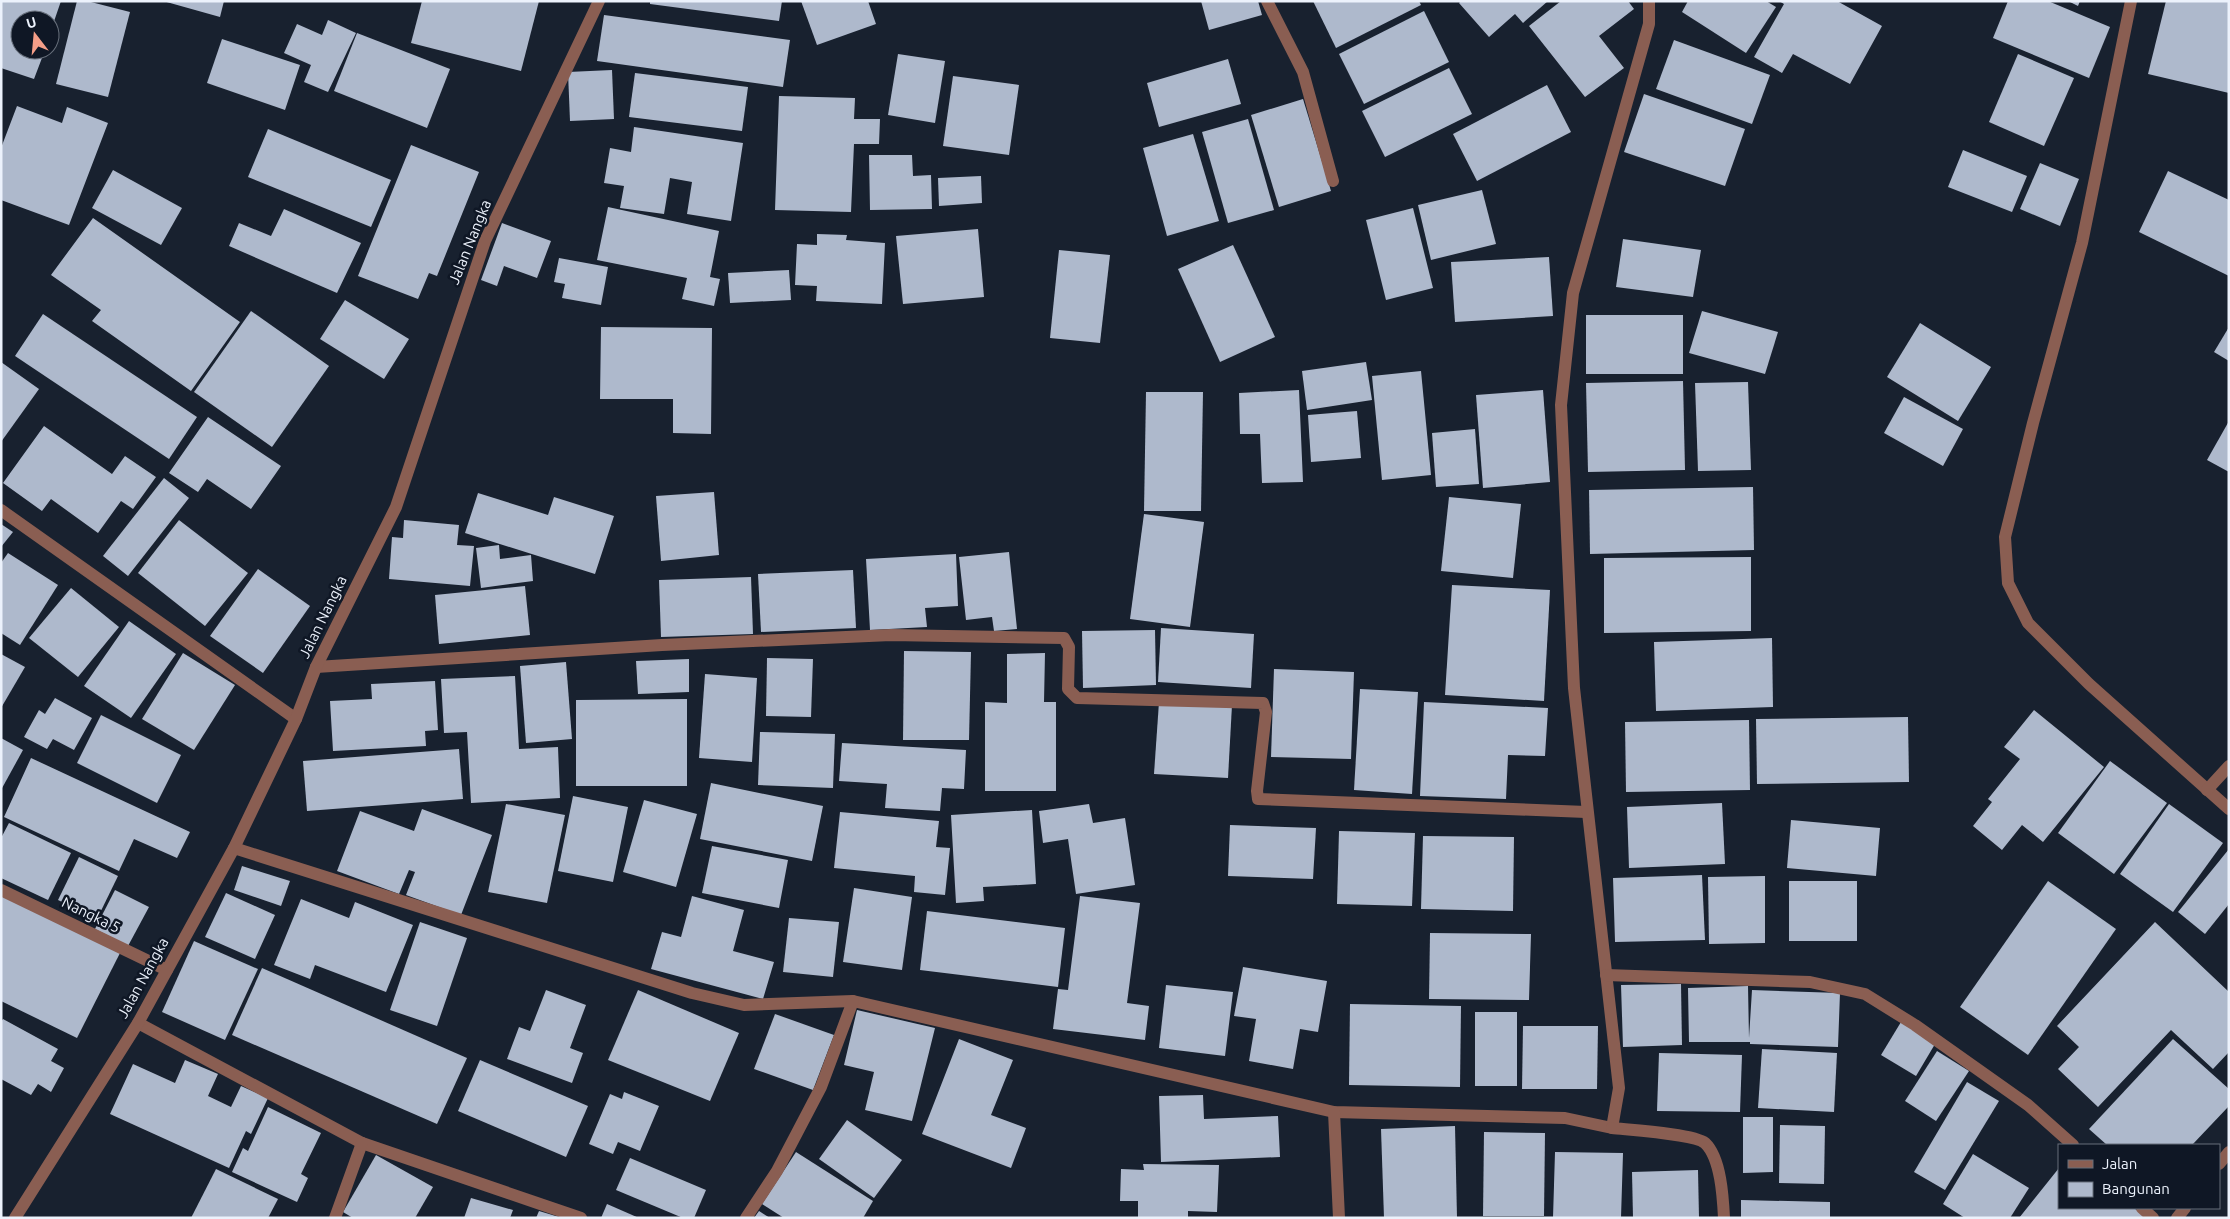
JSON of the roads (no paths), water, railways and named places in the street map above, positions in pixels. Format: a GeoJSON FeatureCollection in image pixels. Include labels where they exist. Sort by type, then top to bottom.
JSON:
{"type":"FeatureCollection","features":[{"type":"Feature","properties":{"kind":"street","name":"Jalan Nangka"},"geometry":{"type":"LineString","coordinates":[[15,1218],[138,1023],[234,848],[296,718],[316,667],[396,507],[485,241],[599,1]]}},
{"type":"Feature","properties":{"kind":"street"},"geometry":{"type":"LineString","coordinates":[[1267,1],[1303,72],[1333,181]]}},
{"type":"Feature","properties":{"kind":"street"},"geometry":{"type":"LineString","coordinates":[[1612,1128],[1619,1088],[1586,812],[1574,688],[1561,405],[1573,293],[1649,24],[1648,1]]}},
{"type":"Feature","properties":{"kind":"street"},"geometry":{"type":"LineString","coordinates":[[2131,1],[2082,243],[2033,423],[2005,537],[2008,583],[2028,623],[2090,684],[2229,809]]}},
{"type":"Feature","properties":{"kind":"street"},"geometry":{"type":"LineString","coordinates":[[1,510],[296,718]]}},
{"type":"Feature","properties":{"kind":"street"},"geometry":{"type":"LineString","coordinates":[[316,667],[662,645],[881,636],[1064,638],[1069,647],[1068,689],[1078,698],[1263,703],[1266,712],[1257,791],[1258,799],[1586,812]]}},
{"type":"Feature","properties":{"kind":"street"},"geometry":{"type":"LineString","coordinates":[[2207,790],[2229,766]]}},
{"type":"Feature","properties":{"kind":"street"},"geometry":{"type":"LineString","coordinates":[[234,848],[692,993],[744,1005],[853,1001],[1334,1112],[1565,1118],[1612,1128],[1689,1138],[1704,1143],[1713,1157],[1723,1187],[1724,1218]]}},
{"type":"Feature","properties":{"kind":"street","name":"Nangka 5"},"geometry":{"type":"LineString","coordinates":[[1,890],[167,970]]}},
{"type":"Feature","properties":{"kind":"street"},"geometry":{"type":"LineString","coordinates":[[1606,975],[1810,982],[1866,994],[1915,1025],[2028,1105],[2072,1144]]}},
{"type":"Feature","properties":{"kind":"street"},"geometry":{"type":"LineString","coordinates":[[746,1218],[777,1171],[821,1087],[853,1001]]}},
{"type":"Feature","properties":{"kind":"street"},"geometry":{"type":"LineString","coordinates":[[138,1023],[362,1144],[581,1218]]}},
{"type":"Feature","properties":{"kind":"street"},"geometry":{"type":"LineString","coordinates":[[1334,1112],[1339,1218]]}},
{"type":"Feature","properties":{"kind":"street"},"geometry":{"type":"LineString","coordinates":[[335,1218],[362,1144]]}},
{"type":"Feature","properties":{"kind":"street"},"geometry":{"type":"LineString","coordinates":[[2220,1163],[2229,1152]]}},
{"type":"Feature","properties":{"kind":"street"},"geometry":{"type":"LineString","coordinates":[[2143,1209],[2153,1218]]}}]}
